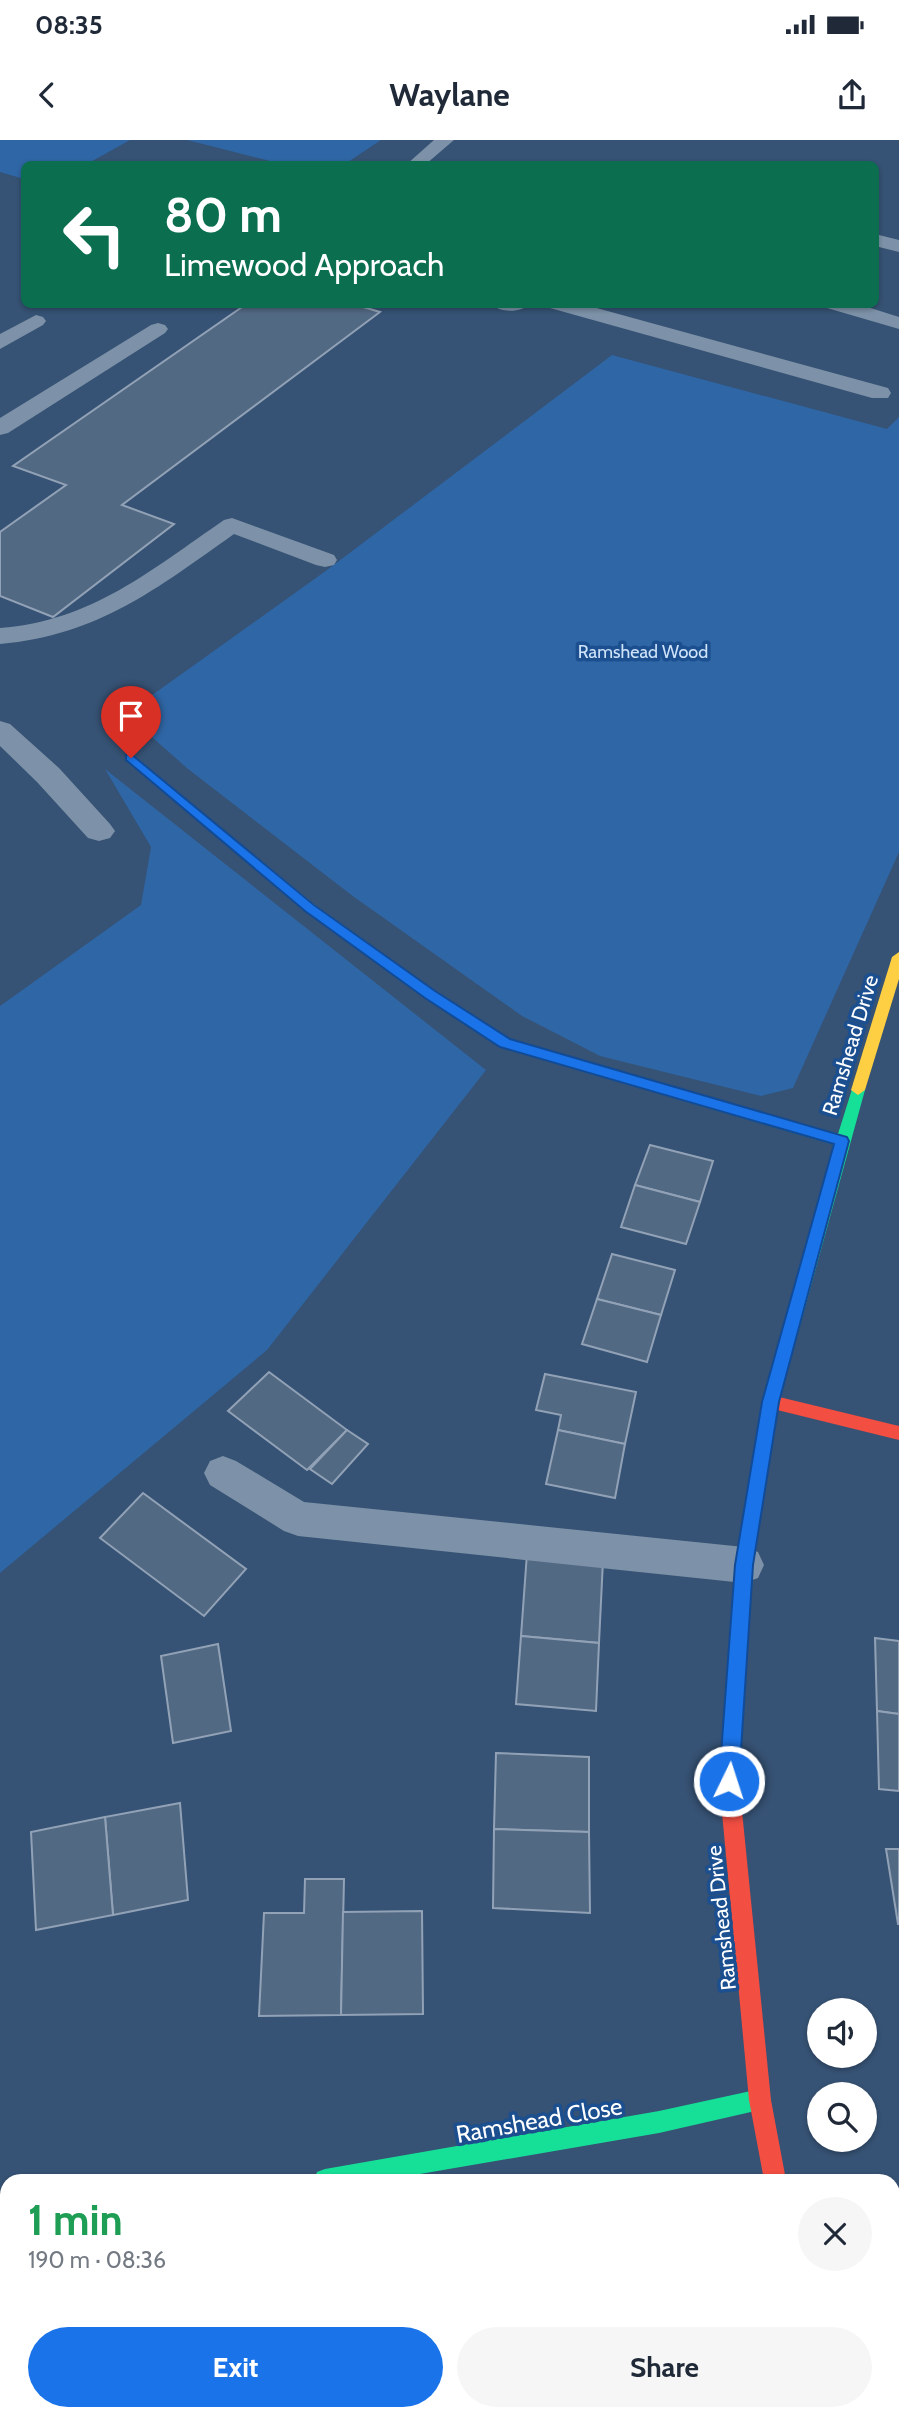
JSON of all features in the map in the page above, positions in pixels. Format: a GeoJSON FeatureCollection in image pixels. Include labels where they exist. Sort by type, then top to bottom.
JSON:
{"type":"FeatureCollection","features":[{"type":"Feature","properties":{"kind":"street"},"geometry":{"type":"LineString","coordinates":[[0,730],[48,775],[99,831]]}},
{"type":"Feature","properties":{"kind":"street"},"geometry":{"type":"LineString","coordinates":[[131,758],[310,908],[430,994],[505,1043],[842,1141]]}},
{"type":"Feature","properties":{"kind":"street","name":"Ramshead Drive"},"geometry":{"type":"LineString","coordinates":[[774,2174],[760,2100],[729,1781],[744,1565],[771,1402],[842,1141],[899,957]]}},
{"type":"Feature","properties":{"kind":"street"},"geometry":{"type":"LineString","coordinates":[[771,1402],[899,1433]]}},
{"type":"Feature","properties":{"kind":"street","name":"Ramshead Close"},"geometry":{"type":"LineString","coordinates":[[360,2174],[659,2122],[760,2100]]}},
{"type":"Feature","properties":{"kind":"lane"},"geometry":{"type":"LineString","coordinates":[[420,161],[445,140]]}},
{"type":"Feature","properties":{"kind":"lane"},"geometry":{"type":"LineString","coordinates":[[879,241],[899,246]]}},
{"type":"Feature","properties":{"kind":"lane"},"geometry":{"type":"LineString","coordinates":[[572,308],[880,393]]}},
{"type":"Feature","properties":{"kind":"lane"},"geometry":{"type":"LineString","coordinates":[[848,308],[899,323]]}},
{"type":"Feature","properties":{"kind":"lane"},"geometry":{"type":"LineString","coordinates":[[0,344],[36,321]]}},
{"type":"Feature","properties":{"kind":"lane"},"geometry":{"type":"LineString","coordinates":[[0,428],[158,329]]}},
{"type":"Feature","properties":{"kind":"lane"},"geometry":{"type":"LineString","coordinates":[[0,636],[36,633],[70,625],[89,617],[115,604],[232,525],[325,560]]}},
{"type":"Feature","properties":{"kind":"lane"},"geometry":{"type":"LineString","coordinates":[[223,1473],[298,1519],[744,1565]]}},
{"type":"Feature","properties":{"kind":"green space"},"geometry":{"type":"Polygon","coordinates":[[[0,140],[130,140],[92,161],[21,161],[21,178],[0,172],[0,140]]]}},
{"type":"Feature","properties":{"kind":"green space"},"geometry":{"type":"Polygon","coordinates":[[[187,140],[381,140],[350,161],[270,161],[187,140]]]}},
{"type":"Feature","properties":{"kind":"green space","name":"Ramshead Wood"},"geometry":{"type":"Polygon","coordinates":[[[612,355],[887,429],[899,417],[899,852],[793,1088],[761,1096],[600,1056],[522,1016],[354,897],[188,769],[153,738],[134,708],[327,570],[612,355]]]}},
{"type":"Feature","properties":{"kind":"green space"},"geometry":{"type":"Polygon","coordinates":[[[105,769],[486,1070],[267,1350],[0,1573],[0,1006],[141,905],[151,847],[105,769]]]}},
{"type":"Feature","properties":{"kind":"building"},"geometry":{"type":"Polygon","coordinates":[[[241,308],[366,308],[380,312],[122,505],[174,524],[53,617],[0,596],[0,532],[66,485],[13,466],[241,308]]]}},
{"type":"Feature","properties":{"kind":"building"},"geometry":{"type":"Polygon","coordinates":[[[650,1145],[713,1161],[700,1202],[635,1185],[650,1145]]]}},
{"type":"Feature","properties":{"kind":"building"},"geometry":{"type":"Polygon","coordinates":[[[635,1185],[700,1202],[686,1244],[621,1227],[635,1185]]]}},
{"type":"Feature","properties":{"kind":"building"},"geometry":{"type":"Polygon","coordinates":[[[612,1254],[675,1270],[661,1315],[597,1299],[612,1254]]]}},
{"type":"Feature","properties":{"kind":"building"},"geometry":{"type":"Polygon","coordinates":[[[597,1299],[661,1315],[647,1362],[582,1344],[597,1299]]]}},
{"type":"Feature","properties":{"kind":"building"},"geometry":{"type":"Polygon","coordinates":[[[269,1372],[347,1430],[307,1470],[228,1411],[269,1372]]]}},
{"type":"Feature","properties":{"kind":"building"},"geometry":{"type":"Polygon","coordinates":[[[545,1374],[636,1392],[625,1444],[558,1430],[561,1415],[536,1410],[545,1374]]]}},
{"type":"Feature","properties":{"kind":"building"},"geometry":{"type":"Polygon","coordinates":[[[347,1430],[368,1444],[332,1484],[310,1469],[347,1430]]]}},
{"type":"Feature","properties":{"kind":"building"},"geometry":{"type":"Polygon","coordinates":[[[558,1430],[625,1444],[615,1498],[546,1484],[558,1430]]]}},
{"type":"Feature","properties":{"kind":"building"},"geometry":{"type":"Polygon","coordinates":[[[143,1493],[246,1569],[204,1616],[100,1538],[143,1493]]]}},
{"type":"Feature","properties":{"kind":"building"},"geometry":{"type":"Polygon","coordinates":[[[527,1553],[603,1560],[599,1643],[521,1636],[527,1553]]]}},
{"type":"Feature","properties":{"kind":"building"},"geometry":{"type":"Polygon","coordinates":[[[521,1636],[599,1643],[596,1711],[516,1704],[521,1636]]]}},
{"type":"Feature","properties":{"kind":"building"},"geometry":{"type":"Polygon","coordinates":[[[875,1638],[899,1641],[899,1714],[877,1711],[875,1638]]]}},
{"type":"Feature","properties":{"kind":"building"},"geometry":{"type":"Polygon","coordinates":[[[218,1644],[231,1731],[173,1743],[161,1656],[218,1644]]]}},
{"type":"Feature","properties":{"kind":"building"},"geometry":{"type":"Polygon","coordinates":[[[877,1711],[899,1714],[899,1791],[879,1789],[877,1711]]]}},
{"type":"Feature","properties":{"kind":"building"},"geometry":{"type":"Polygon","coordinates":[[[496,1753],[589,1757],[589,1832],[494,1829],[496,1753]]]}},
{"type":"Feature","properties":{"kind":"building"},"geometry":{"type":"Polygon","coordinates":[[[180,1803],[188,1900],[113,1915],[105,1817],[180,1803]]]}},
{"type":"Feature","properties":{"kind":"building"},"geometry":{"type":"Polygon","coordinates":[[[105,1817],[113,1915],[36,1930],[31,1832],[105,1817]]]}},
{"type":"Feature","properties":{"kind":"building"},"geometry":{"type":"Polygon","coordinates":[[[494,1829],[589,1832],[590,1913],[493,1908],[494,1829]]]}},
{"type":"Feature","properties":{"kind":"building"},"geometry":{"type":"Polygon","coordinates":[[[886,1849],[899,1849],[899,1924],[898,1924],[886,1849]]]}},
{"type":"Feature","properties":{"kind":"building"},"geometry":{"type":"Polygon","coordinates":[[[305,1879],[344,1879],[341,2015],[259,2016],[264,1913],[304,1913],[305,1879]]]}},
{"type":"Feature","properties":{"kind":"building"},"geometry":{"type":"Polygon","coordinates":[[[422,1911],[423,2014],[341,2015],[343,1912],[422,1911]]]}},
{"type":"Feature","properties":{"kind":"traffic: fast"},"geometry":{"type":"LineString","coordinates":[[518,1047],[842,1141]]}},
{"type":"Feature","properties":{"kind":"traffic: fast"},"geometry":{"type":"LineString","coordinates":[[731,1755],[744,1565],[771,1402],[858,1090]]}},
{"type":"Feature","properties":{"kind":"traffic: fast"},"geometry":{"type":"LineString","coordinates":[[360,2174],[659,2122],[760,2100]]}},
{"type":"Feature","properties":{"kind":"traffic: slow"},"geometry":{"type":"LineString","coordinates":[[131,758],[310,908],[430,994],[505,1043],[518,1047]]}},
{"type":"Feature","properties":{"kind":"traffic: slow"},"geometry":{"type":"LineString","coordinates":[[858,1090],[899,957]]}},
{"type":"Feature","properties":{"kind":"traffic: jam"},"geometry":{"type":"LineString","coordinates":[[771,1402],[899,1433]]}},
{"type":"Feature","properties":{"kind":"traffic: jam"},"geometry":{"type":"LineString","coordinates":[[731,1755],[729,1781],[760,2100],[774,2174]]}},
{"type":"Feature","properties":{"kind":"route"},"geometry":{"type":"LineString","coordinates":[[131,758],[310,908],[430,994],[505,1043],[842,1141],[771,1402],[744,1565],[729,1781]]}}]}
